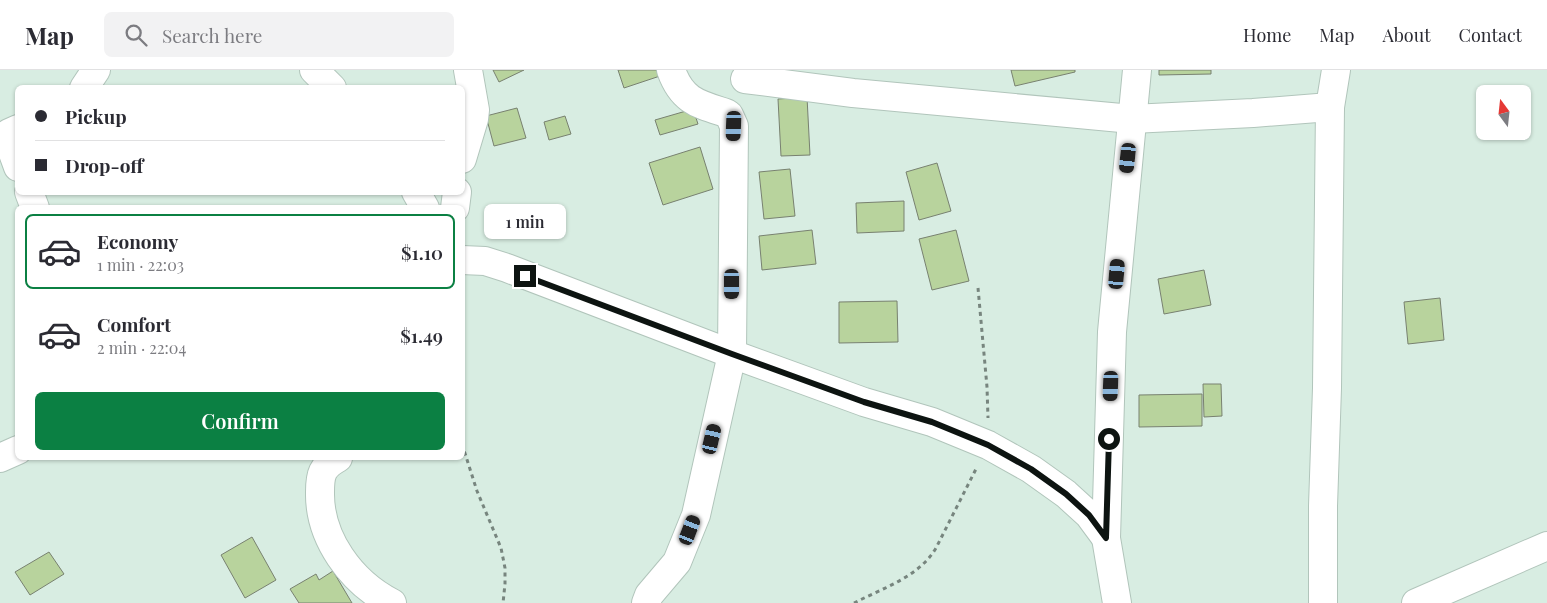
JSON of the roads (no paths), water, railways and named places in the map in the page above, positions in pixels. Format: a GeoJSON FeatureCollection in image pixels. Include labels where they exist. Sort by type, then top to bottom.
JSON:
{"type":"FeatureCollection","features":[{"type":"Feature","properties":{"kind":"street"},"geometry":{"type":"LineString","coordinates":[[86,85],[96,70]]}},
{"type":"Feature","properties":{"kind":"street"},"geometry":{"type":"LineString","coordinates":[[465,149],[475,110],[468,70]]}},
{"type":"Feature","properties":{"kind":"street"},"geometry":{"type":"LineString","coordinates":[[671,70],[684,93],[690,99],[698,104],[726,113],[729,115],[734,126]]}},
{"type":"Feature","properties":{"kind":"street"},"geometry":{"type":"LineString","coordinates":[[1117,603],[1106,538],[1112,332],[1137,70]]}},
{"type":"Feature","properties":{"kind":"street"},"geometry":{"type":"LineString","coordinates":[[1324,603],[1323,506],[1327,388],[1330,108],[1336,70]]}},
{"type":"Feature","properties":{"kind":"street"},"geometry":{"type":"LineString","coordinates":[[646,603],[649,595],[676,562],[696,515],[732,354],[734,126],[746,75],[853,93],[1132,119],[1253,114],[1330,108]]}},
{"type":"Feature","properties":{"kind":"street"},"geometry":{"type":"LineString","coordinates":[[15,130],[9,132],[7,137],[15,159]]}},
{"type":"Feature","properties":{"kind":"street"},"geometry":{"type":"LineString","coordinates":[[465,260],[485,261],[507,268],[732,354],[864,402],[932,422],[988,445],[1031,469],[1066,494],[1089,515],[1106,538]]}},
{"type":"Feature","properties":{"kind":"street"},"geometry":{"type":"LineString","coordinates":[[0,458],[15,451]]}},
{"type":"Feature","properties":{"kind":"street"},"geometry":{"type":"LineString","coordinates":[[335,460],[325,466],[320,481],[322,516],[328,536],[337,553],[350,570],[373,592],[392,603]]}},
{"type":"Feature","properties":{"kind":"street"},"geometry":{"type":"LineString","coordinates":[[1416,603],[1547,546]]}}]}
